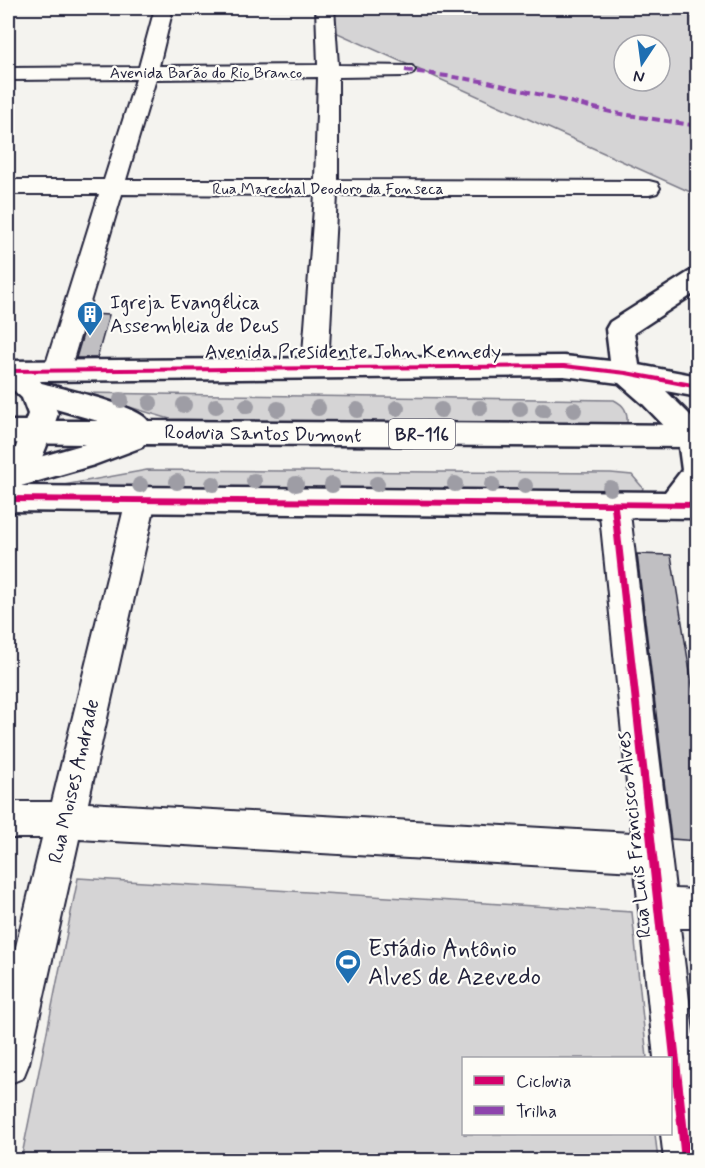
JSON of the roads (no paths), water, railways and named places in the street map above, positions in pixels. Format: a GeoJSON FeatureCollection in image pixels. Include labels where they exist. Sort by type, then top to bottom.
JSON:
{"type":"FeatureCollection","features":[{"type":"Feature","properties":{"kind":"main road"},"geometry":{"type":"LineString","coordinates":[[10,485],[141,500],[685,505],[697,472],[695,436],[626,373],[620,329],[698,279]]}},
{"type":"Feature","properties":{"kind":"main road","name":"Avenida Presidente John Kennedy"},"geometry":{"type":"LineString","coordinates":[[8,370],[564,366],[626,373],[698,387]]}},
{"type":"Feature","properties":{"kind":"main road"},"geometry":{"type":"LineString","coordinates":[[8,370],[34,392],[119,416],[147,432]]}},
{"type":"Feature","properties":{"kind":"main road"},"geometry":{"type":"LineString","coordinates":[[10,485],[22,432],[43,414],[34,392]]}},
{"type":"Feature","properties":{"kind":"main road","name":"Rodovia Santos Dumont"},"geometry":{"type":"LineString","coordinates":[[22,432],[695,436]]}},
{"type":"Feature","properties":{"kind":"main road"},"geometry":{"type":"LineString","coordinates":[[10,485],[147,432]]}},
{"type":"Feature","properties":{"kind":"street"},"geometry":{"type":"LineString","coordinates":[[57,370],[148,72],[164,8]]}},
{"type":"Feature","properties":{"kind":"street"},"geometry":{"type":"LineString","coordinates":[[315,367],[325,188],[327,71],[325,8]]}},
{"type":"Feature","properties":{"kind":"street","name":"Avenida Barão do Rio Branco"},"geometry":{"type":"LineString","coordinates":[[8,74],[405,70]]}},
{"type":"Feature","properties":{"kind":"street","name":"Rua Marechal Deodoro da Fonseca"},"geometry":{"type":"LineString","coordinates":[[8,187],[649,188]]}},
{"type":"Feature","properties":{"kind":"street","name":"Rua Moises Andrade"},"geometry":{"type":"LineString","coordinates":[[8,1063],[141,500]]}},
{"type":"Feature","properties":{"kind":"street","name":"Rua Luis Francisco Alves"},"geometry":{"type":"LineString","coordinates":[[614,505],[686,1161]]}},
{"type":"Feature","properties":{"kind":"street"},"geometry":{"type":"LineString","coordinates":[[8,820],[64,820],[651,853]]}},
{"type":"Feature","properties":{"kind":"street"},"geometry":{"type":"LineString","coordinates":[[658,908],[698,909]]}},
{"type":"Feature","properties":{"kind":"place","name":"Igreja Evangélica Assembleia de Deus"},"geometry":{"type":"Point","coordinates":[90,337]}},
{"type":"Feature","properties":{"kind":"place","name":"Estádio Antônio Alves de Azevedo"},"geometry":{"type":"Point","coordinates":[348,985]}}]}
